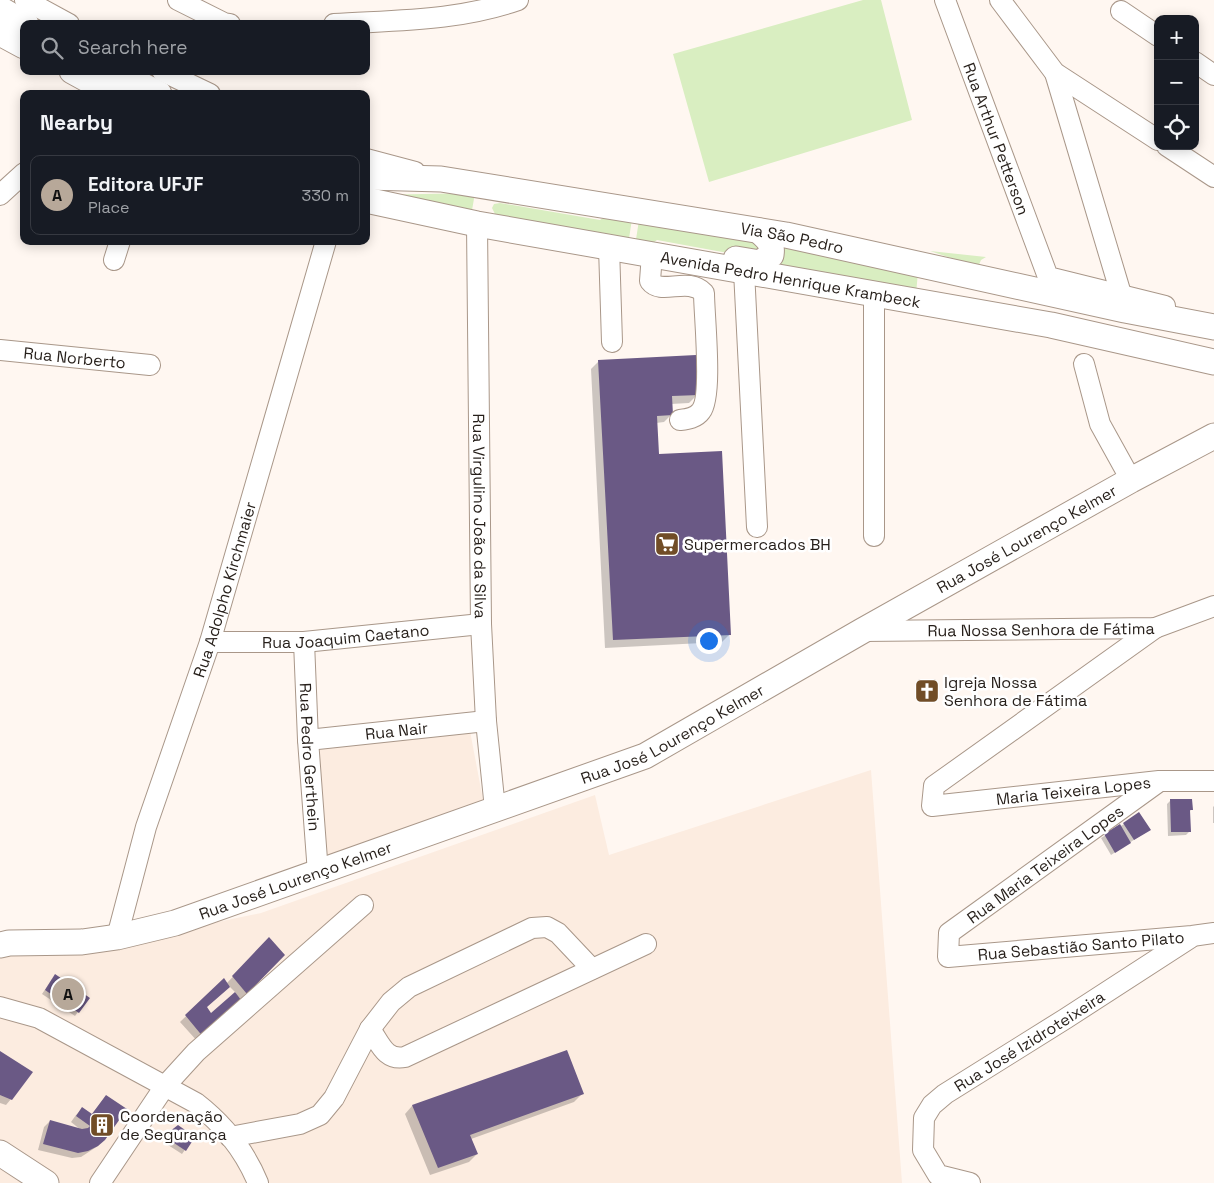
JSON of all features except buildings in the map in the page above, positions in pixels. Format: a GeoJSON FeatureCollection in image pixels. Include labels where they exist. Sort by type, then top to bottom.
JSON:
{"type":"FeatureCollection","features":[{"type":"Feature","properties":{"kind":"main road"},"geometry":{"type":"LineString","coordinates":[[0,10],[20,21]]}},
{"type":"Feature","properties":{"kind":"main road"},"geometry":{"type":"LineString","coordinates":[[0,33],[20,44]]}},
{"type":"Feature","properties":{"kind":"main road"},"geometry":{"type":"LineString","coordinates":[[81,75],[112,88],[128,90]]}},
{"type":"Feature","properties":{"kind":"main road","name":"Via São Pedro"},"geometry":{"type":"LineString","coordinates":[[370,177],[441,179],[786,235],[1125,310],[1214,327]]}},
{"type":"Feature","properties":{"kind":"main road"},"geometry":{"type":"LineString","coordinates":[[477,224],[482,205],[495,198],[596,213],[606,206]]}},
{"type":"Feature","properties":{"kind":"main road","name":"Avenida Pedro Henrique Krambeck"},"geometry":{"type":"LineString","coordinates":[[370,201],[477,224],[1052,325],[1214,362]]}},
{"type":"Feature","properties":{"kind":"main road"},"geometry":{"type":"LineString","coordinates":[[652,254],[659,248],[760,263],[771,255],[772,245],[759,231]]}},
{"type":"Feature","properties":{"kind":"main road"},"geometry":{"type":"LineString","coordinates":[[980,278],[995,267],[1003,266],[1048,277]]}},
{"type":"Feature","properties":{"kind":"main road"},"geometry":{"type":"LineString","coordinates":[[922,301],[950,297],[980,296],[1214,345]]}},
{"type":"Feature","properties":{"kind":"main road","name":"Rua José Lourenço Kelmer"},"geometry":{"type":"LineString","coordinates":[[0,945],[9,943],[82,942],[114,937],[175,923],[644,756],[1131,480],[1208,441]]}},
{"type":"Feature","properties":{"kind":"main road","name":"Rua José Lourenço Kelmer"},"geometry":{"type":"LineString","coordinates":[[0,931],[81,931],[114,937]]}},
{"type":"Feature","properties":{"kind":"main road"},"geometry":{"type":"LineString","coordinates":[[0,1153],[46,1183]]}},
{"type":"Feature","properties":{"kind":"street"},"geometry":{"type":"LineString","coordinates":[[25,0],[62,20]]}},
{"type":"Feature","properties":{"kind":"street"},"geometry":{"type":"LineString","coordinates":[[178,0],[218,20]]}},
{"type":"Feature","properties":{"kind":"street"},"geometry":{"type":"LineString","coordinates":[[370,22],[417,20],[490,10],[518,0]]}},
{"type":"Feature","properties":{"kind":"street","name":"Rua Arthur Petterson"},"geometry":{"type":"LineString","coordinates":[[946,0],[1048,277]]}},
{"type":"Feature","properties":{"kind":"street"},"geometry":{"type":"LineString","coordinates":[[1000,0],[1055,73],[1154,137]]}},
{"type":"Feature","properties":{"kind":"street"},"geometry":{"type":"LineString","coordinates":[[1121,11],[1154,33]]}},
{"type":"Feature","properties":{"kind":"street"},"geometry":{"type":"LineString","coordinates":[[1199,65],[1214,75]]}},
{"type":"Feature","properties":{"kind":"street"},"geometry":{"type":"LineString","coordinates":[[1055,73],[1121,294]]}},
{"type":"Feature","properties":{"kind":"street"},"geometry":{"type":"LineString","coordinates":[[170,75],[202,90]]}},
{"type":"Feature","properties":{"kind":"street"},"geometry":{"type":"LineString","coordinates":[[1173,150],[1214,177]]}},
{"type":"Feature","properties":{"kind":"street"},"geometry":{"type":"LineString","coordinates":[[370,160],[441,179]]}},
{"type":"Feature","properties":{"kind":"street"},"geometry":{"type":"LineString","coordinates":[[0,195],[20,177]]}},
{"type":"Feature","properties":{"kind":"street","name":"Rua Virgulino João da Silva"},"geometry":{"type":"LineString","coordinates":[[477,224],[481,624],[486,722],[495,809]]}},
{"type":"Feature","properties":{"kind":"street","name":"Rua Adolpho Kirchmaier"},"geometry":{"type":"LineString","coordinates":[[114,937],[146,827],[210,642],[325,245]]}},
{"type":"Feature","properties":{"kind":"street"},"geometry":{"type":"LineString","coordinates":[[609,247],[612,342]]}},
{"type":"Feature","properties":{"kind":"street"},"geometry":{"type":"LineString","coordinates":[[652,254],[650,281],[657,288],[680,285],[697,287],[704,292],[706,400],[702,410],[696,416],[680,420]]}},
{"type":"Feature","properties":{"kind":"street"},"geometry":{"type":"LineString","coordinates":[[744,271],[757,528]]}},
{"type":"Feature","properties":{"kind":"street"},"geometry":{"type":"LineString","coordinates":[[1048,277],[1121,294],[1147,303],[1214,314]]}},
{"type":"Feature","properties":{"kind":"street"},"geometry":{"type":"LineString","coordinates":[[874,293],[874,536]]}},
{"type":"Feature","properties":{"kind":"street","name":"Rua Norberto"},"geometry":{"type":"LineString","coordinates":[[0,350],[150,365]]}},
{"type":"Feature","properties":{"kind":"street"},"geometry":{"type":"LineString","coordinates":[[1084,364],[1100,424],[1131,480]]}},
{"type":"Feature","properties":{"kind":"street","name":"Rua Nossa Senhora de Fátima"},"geometry":{"type":"LineString","coordinates":[[862,631],[1155,628],[1214,606]]}},
{"type":"Feature","properties":{"kind":"street","name":"Rua Joaquim Caetano"},"geometry":{"type":"LineString","coordinates":[[210,642],[304,642],[481,624]]}},
{"type":"Feature","properties":{"kind":"street","name":"Maria Teixeira Lopes"},"geometry":{"type":"LineString","coordinates":[[1155,628],[934,786],[932,806],[1159,781],[1214,781]]}},
{"type":"Feature","properties":{"kind":"street","name":"Rua Pedro Gerthein"},"geometry":{"type":"LineString","coordinates":[[304,642],[308,740],[318,873]]}},
{"type":"Feature","properties":{"kind":"street","name":"Rua Nair"},"geometry":{"type":"LineString","coordinates":[[308,740],[486,722]]}},
{"type":"Feature","properties":{"kind":"street","name":"Rua Maria Teixeira Lopes"},"geometry":{"type":"LineString","coordinates":[[948,956],[949,933],[1159,781]]}},
{"type":"Feature","properties":{"kind":"street"},"geometry":{"type":"LineString","coordinates":[[100,1183],[165,1086],[196,1052],[363,905]]}},
{"type":"Feature","properties":{"kind":"street"},"geometry":{"type":"LineString","coordinates":[[230,1137],[300,1124],[320,1115],[334,1098],[370,1029],[391,1002],[409,987],[532,928],[547,927],[558,933],[592,969]]}},
{"type":"Feature","properties":{"kind":"street","name":"Rua Sebastião Santo Pilato"},"geometry":{"type":"LineString","coordinates":[[948,956],[1214,933]]}},
{"type":"Feature","properties":{"kind":"street","name":"Rua José Izidroteixeira"},"geometry":{"type":"LineString","coordinates":[[970,1183],[938,1174],[923,1150],[924,1118],[932,1105],[945,1094],[1192,936]]}},
{"type":"Feature","properties":{"kind":"street"},"geometry":{"type":"LineString","coordinates":[[370,1029],[388,1055],[396,1059],[405,1057],[646,944]]}},
{"type":"Feature","properties":{"kind":"street"},"geometry":{"type":"LineString","coordinates":[[0,1008],[39,1018],[196,1103],[209,1114],[244,1155],[258,1183]]}},
{"type":"Feature","properties":{"kind":"shaded area"},"geometry":{"type":"Polygon","coordinates":[[[470,731],[484,805],[325,858],[314,749],[470,731]]]}},
{"type":"Feature","properties":{"kind":"shaded area"},"geometry":{"type":"Polygon","coordinates":[[[871,770],[902,1183],[0,1183],[0,957],[93,948],[261,913],[595,795],[609,855],[871,770]]]}},
{"type":"Feature","properties":{"kind":"green space"},"geometry":{"type":"Polygon","coordinates":[[[863,0],[881,0],[912,120],[709,182],[673,54],[863,0]]]}},
{"type":"Feature","properties":{"kind":"green space"},"geometry":{"type":"Polygon","coordinates":[[[475,193],[471,216],[373,195],[475,193]]]}},
{"type":"Feature","properties":{"kind":"green space"},"geometry":{"type":"Polygon","coordinates":[[[500,203],[600,220],[607,215],[632,219],[628,245],[496,216],[492,208],[494,204],[500,203]]]}},
{"type":"Feature","properties":{"kind":"green space"},"geometry":{"type":"Polygon","coordinates":[[[639,220],[757,242],[763,247],[755,258],[657,240],[646,248],[635,246],[639,220]]]}},
{"type":"Feature","properties":{"kind":"green space"},"geometry":{"type":"Polygon","coordinates":[[[783,246],[918,272],[916,294],[779,269],[783,246]]]}},
{"type":"Feature","properties":{"kind":"green space"},"geometry":{"type":"Polygon","coordinates":[[[930,251],[986,257],[981,260],[978,267],[930,251]]]}},
{"type":"Feature","properties":{"kind":"place","name":"Supermercados BH"},"geometry":{"type":"Point","coordinates":[667,544]}},
{"type":"Feature","properties":{"kind":"place","name":"Igreja Nossa Senhora de Fátima"},"geometry":{"type":"Point","coordinates":[927,691]}},
{"type":"Feature","properties":{"kind":"place","name":"Editora UFJF"},"geometry":{"type":"Point","coordinates":[68,994]}},
{"type":"Feature","properties":{"kind":"place","name":"Coordenação de Segurança"},"geometry":{"type":"Point","coordinates":[102,1125]}}]}
